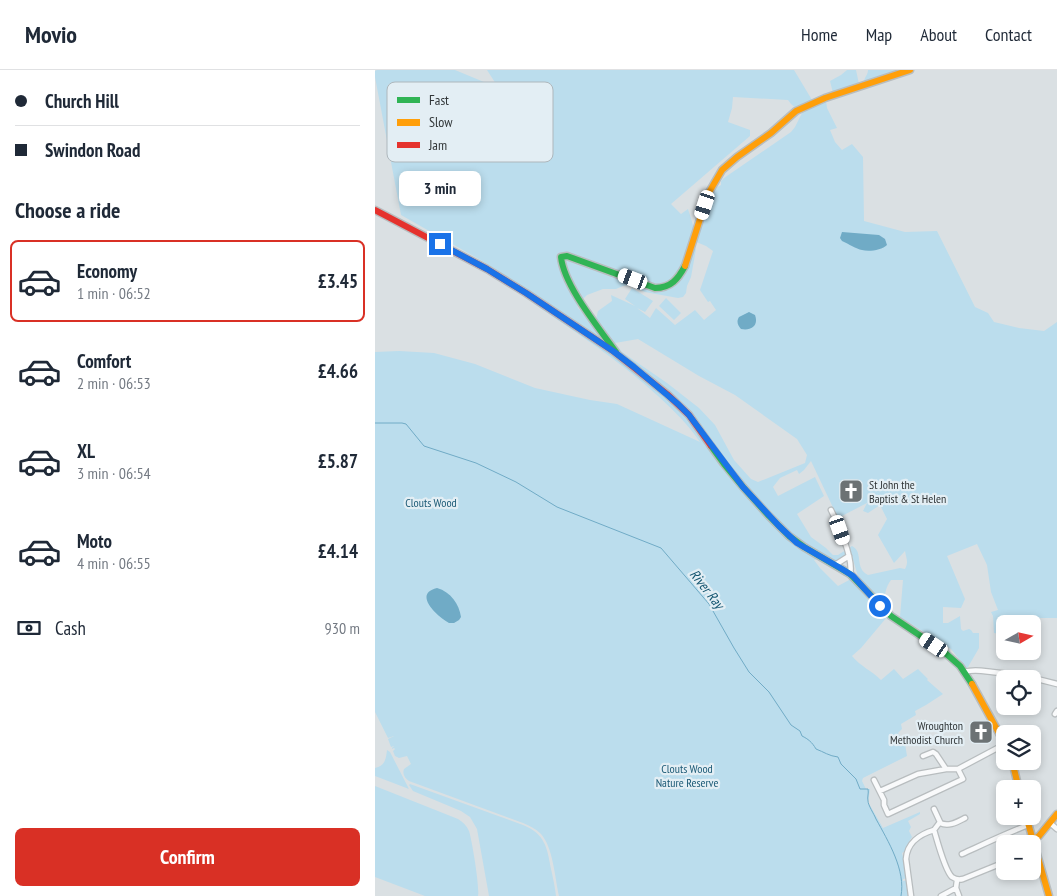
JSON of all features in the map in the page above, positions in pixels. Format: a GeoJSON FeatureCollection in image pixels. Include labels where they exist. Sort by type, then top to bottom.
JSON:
{"type":"FeatureCollection","features":[{"type":"Feature","properties":{"kind":"main road"},"geometry":{"type":"LineString","coordinates":[[619,356],[575,294],[561,262],[561,257],[567,256],[655,288],[671,286],[686,263],[708,194],[722,170],[797,111],[825,98],[910,70]]}},
{"type":"Feature","properties":{"kind":"main road"},"geometry":{"type":"LineString","coordinates":[[375,210],[487,269],[597,340],[647,378],[684,410],[743,487],[797,543],[850,574],[891,616],[950,656],[964,671],[996,727]]}},
{"type":"Feature","properties":{"kind":"main road"},"geometry":{"type":"LineString","coordinates":[[1041,835],[1057,814]]}},
{"type":"Feature","properties":{"kind":"main road"},"geometry":{"type":"LineString","coordinates":[[1028,825],[1030,835]]}},
{"type":"Feature","properties":{"kind":"main road"},"geometry":{"type":"LineString","coordinates":[[1041,870],[1049,896]]}},
{"type":"Feature","properties":{"kind":"street"},"geometry":{"type":"LineString","coordinates":[[597,340],[603,334]]}},
{"type":"Feature","properties":{"kind":"street"},"geometry":{"type":"LineString","coordinates":[[831,510],[849,556],[850,574]]}},
{"type":"Feature","properties":{"kind":"street"},"geometry":{"type":"LineString","coordinates":[[835,565],[849,556]]}},
{"type":"Feature","properties":{"kind":"street"},"geometry":{"type":"LineString","coordinates":[[964,671],[1021,675],[1057,684]]}},
{"type":"Feature","properties":{"kind":"street"},"geometry":{"type":"LineString","coordinates":[[880,791],[918,774],[946,768],[958,769],[996,749]]}},
{"type":"Feature","properties":{"kind":"street"},"geometry":{"type":"LineString","coordinates":[[923,756],[933,752],[946,768]]}},
{"type":"Feature","properties":{"kind":"street"},"geometry":{"type":"LineString","coordinates":[[874,780],[884,800],[888,814],[963,779],[958,769]]}},
{"type":"Feature","properties":{"kind":"street"},"geometry":{"type":"LineString","coordinates":[[934,809],[940,823],[944,825],[965,818]]}},
{"type":"Feature","properties":{"kind":"street"},"geometry":{"type":"LineString","coordinates":[[911,896],[907,853],[916,838],[934,830],[940,823]]}},
{"type":"Feature","properties":{"kind":"street"},"geometry":{"type":"LineString","coordinates":[[1050,823],[1057,830]]}},
{"type":"Feature","properties":{"kind":"street"},"geometry":{"type":"LineString","coordinates":[[962,854],[994,838],[1028,825]]}},
{"type":"Feature","properties":{"kind":"street"},"geometry":{"type":"LineString","coordinates":[[934,830],[949,874],[953,878],[957,880],[963,879],[996,866]]}},
{"type":"Feature","properties":{"kind":"street"},"geometry":{"type":"LineString","coordinates":[[957,880],[956,888],[959,896]]}},
{"type":"Feature","properties":{"kind":"street"},"geometry":{"type":"LineString","coordinates":[[941,896],[956,888]]}},
{"type":"Feature","properties":{"kind":"green space"},"geometry":{"type":"Polygon","coordinates":[[[455,70],[484,82],[387,82],[387,141],[375,71],[455,70]]]}},
{"type":"Feature","properties":{"kind":"green space"},"geometry":{"type":"Polygon","coordinates":[[[487,70],[794,70],[812,100],[811,107],[826,101],[827,108],[837,128],[830,130],[835,142],[842,150],[852,144],[863,157],[864,221],[905,232],[937,231],[975,307],[988,313],[994,322],[1044,331],[1057,322],[1057,618],[1041,618],[1041,615],[996,615],[996,633],[994,633],[991,612],[998,610],[991,592],[987,565],[977,544],[947,556],[965,599],[961,608],[943,607],[943,623],[948,623],[960,616],[961,629],[963,631],[969,629],[973,633],[979,633],[979,648],[966,668],[951,649],[900,617],[903,580],[891,580],[884,598],[884,605],[859,580],[852,556],[844,556],[834,562],[814,560],[838,586],[851,579],[887,617],[852,656],[855,660],[881,680],[894,669],[903,679],[918,669],[943,694],[915,711],[916,715],[901,724],[902,729],[898,733],[905,744],[907,756],[863,778],[862,781],[866,789],[870,789],[868,802],[883,828],[920,812],[920,814],[908,821],[912,837],[908,849],[902,853],[908,878],[903,879],[903,881],[908,880],[909,896],[559,896],[553,863],[541,834],[523,823],[409,781],[405,777],[404,769],[411,764],[407,756],[399,758],[395,756],[393,751],[395,749],[392,749],[394,746],[391,747],[388,739],[394,736],[388,738],[375,712],[375,352],[434,353],[475,364],[535,388],[617,404],[700,442],[664,401],[644,383],[598,348],[534,304],[536,302],[614,354],[646,378],[688,419],[715,455],[714,457],[783,536],[788,533],[720,453],[699,422],[681,401],[611,348],[601,335],[595,337],[540,300],[530,291],[484,262],[401,215],[391,162],[553,162],[553,82],[495,82],[487,70]],[[733,97],[728,122],[750,130],[750,136],[671,204],[681,214],[688,209],[693,225],[693,247],[696,249],[691,277],[683,297],[678,298],[645,292],[629,285],[616,289],[603,289],[587,295],[577,303],[578,308],[584,314],[587,308],[596,319],[598,311],[612,301],[611,295],[635,306],[625,299],[632,288],[653,301],[645,312],[637,308],[650,318],[656,308],[675,325],[695,310],[704,320],[716,310],[700,290],[713,251],[694,241],[708,194],[721,185],[721,181],[724,178],[791,132],[802,113],[788,100],[733,97]],[[638,339],[615,343],[622,352],[699,408],[715,425],[734,460],[751,479],[758,482],[805,463],[807,455],[797,439],[735,395],[699,376],[638,339]],[[811,461],[799,474],[797,470],[780,478],[773,487],[778,496],[815,477],[824,496],[797,514],[811,537],[833,555],[838,555],[852,546],[858,552],[861,568],[868,575],[900,568],[905,569],[907,562],[905,551],[894,563],[878,535],[887,519],[880,505],[868,513],[863,511],[867,503],[838,518],[811,461]]]}},
{"type":"Feature","properties":{"kind":"green space"},"geometry":{"type":"Polygon","coordinates":[[[847,70],[856,70],[859,84],[833,93],[830,81],[847,70]]]}},
{"type":"Feature","properties":{"kind":"green space"},"geometry":{"type":"Polygon","coordinates":[[[868,70],[906,70],[902,75],[870,87],[868,83],[865,84],[864,82],[868,70]]]}},
{"type":"Feature","properties":{"kind":"green space"},"geometry":{"type":"Polygon","coordinates":[[[666,298],[681,313],[674,320],[659,306],[666,298]]]}},
{"type":"Feature","properties":{"kind":"green space"},"geometry":{"type":"Polygon","coordinates":[[[387,750],[390,752],[409,789],[375,776],[375,768],[383,764],[387,750]]]}},
{"type":"Feature","properties":{"kind":"green space"},"geometry":{"type":"Polygon","coordinates":[[[410,784],[523,825],[536,833],[544,842],[546,848],[556,896],[489,896],[477,829],[470,817],[461,811],[413,791],[410,784]]]}},
{"type":"Feature","properties":{"kind":"green space"},"geometry":{"type":"Polygon","coordinates":[[[375,786],[458,819],[465,824],[472,844],[477,874],[478,896],[425,896],[375,877],[375,786]]]}},
{"type":"Feature","properties":{"kind":"shaded area"},"geometry":{"type":"Polygon","coordinates":[[[842,232],[879,235],[885,239],[887,245],[875,250],[860,249],[842,241],[840,238],[842,232]]]}},
{"type":"Feature","properties":{"kind":"shaded area"},"geometry":{"type":"Polygon","coordinates":[[[749,312],[755,315],[755,325],[751,328],[741,329],[738,319],[749,312]]]}},
{"type":"Feature","properties":{"kind":"shaded area"},"geometry":{"type":"Polygon","coordinates":[[[437,588],[446,592],[458,608],[461,617],[454,623],[444,620],[429,606],[427,595],[430,591],[437,588]]]}},
{"type":"Feature","properties":{"kind":"waterway","name":"River Ray"},"geometry":{"type":"LineString","coordinates":[[375,423],[406,424],[424,446],[476,463],[516,482],[557,507],[661,548],[709,604],[749,672],[769,692],[791,725],[800,731],[802,736],[810,741],[816,749],[838,757],[841,764],[856,779],[860,789],[868,789],[869,805],[895,856],[901,876],[901,896]]}},
{"type":"Feature","properties":{"kind":"traffic: fast"},"geometry":{"type":"LineString","coordinates":[[616,352],[568,281],[561,257],[567,256],[655,288],[661,288],[673,282],[685,266]]}},
{"type":"Feature","properties":{"kind":"traffic: fast"},"geometry":{"type":"LineString","coordinates":[[711,446],[743,487],[789,536],[850,574],[891,616],[943,651],[960,666],[972,684]]}},
{"type":"Feature","properties":{"kind":"traffic: slow"},"geometry":{"type":"LineString","coordinates":[[685,266],[708,194],[722,170],[771,133],[796,111],[825,98],[910,70]]}},
{"type":"Feature","properties":{"kind":"traffic: slow"},"geometry":{"type":"LineString","coordinates":[[972,684],[996,728]]}},
{"type":"Feature","properties":{"kind":"traffic: slow"},"geometry":{"type":"LineString","coordinates":[[1014,770],[1017,780]]}},
{"type":"Feature","properties":{"kind":"traffic: slow"},"geometry":{"type":"LineString","coordinates":[[1040,835],[1057,814]]}},
{"type":"Feature","properties":{"kind":"traffic: slow"},"geometry":{"type":"LineString","coordinates":[[1029,825],[1049,896]]}},
{"type":"Feature","properties":{"kind":"traffic: jam"},"geometry":{"type":"LineString","coordinates":[[375,210],[487,269],[613,351],[667,394],[689,415],[711,446]]}},
{"type":"Feature","properties":{"kind":"place","name":"St John the Baptist & St Helen"},"geometry":{"type":"Point","coordinates":[851,491]}},
{"type":"Feature","properties":{"kind":"place","name":"Wroughton Methodist Church"},"geometry":{"type":"Point","coordinates":[981,732]}},
{"type":"Feature","properties":{"kind":"route"},"geometry":{"type":"LineString","coordinates":[[440,244],[487,269],[526,293],[634,367],[689,415],[724,464],[779,526],[797,543],[853,576],[880,606]]}},
{"type":"Feature","properties":{"kind":"park label","name":"Clouts Wood"},"geometry":{"type":"Point","coordinates":[431,502]}},
{"type":"Feature","properties":{"kind":"park label","name":"Clouts Wood Nature Reserve"},"geometry":{"type":"Point","coordinates":[687,775]}}]}
